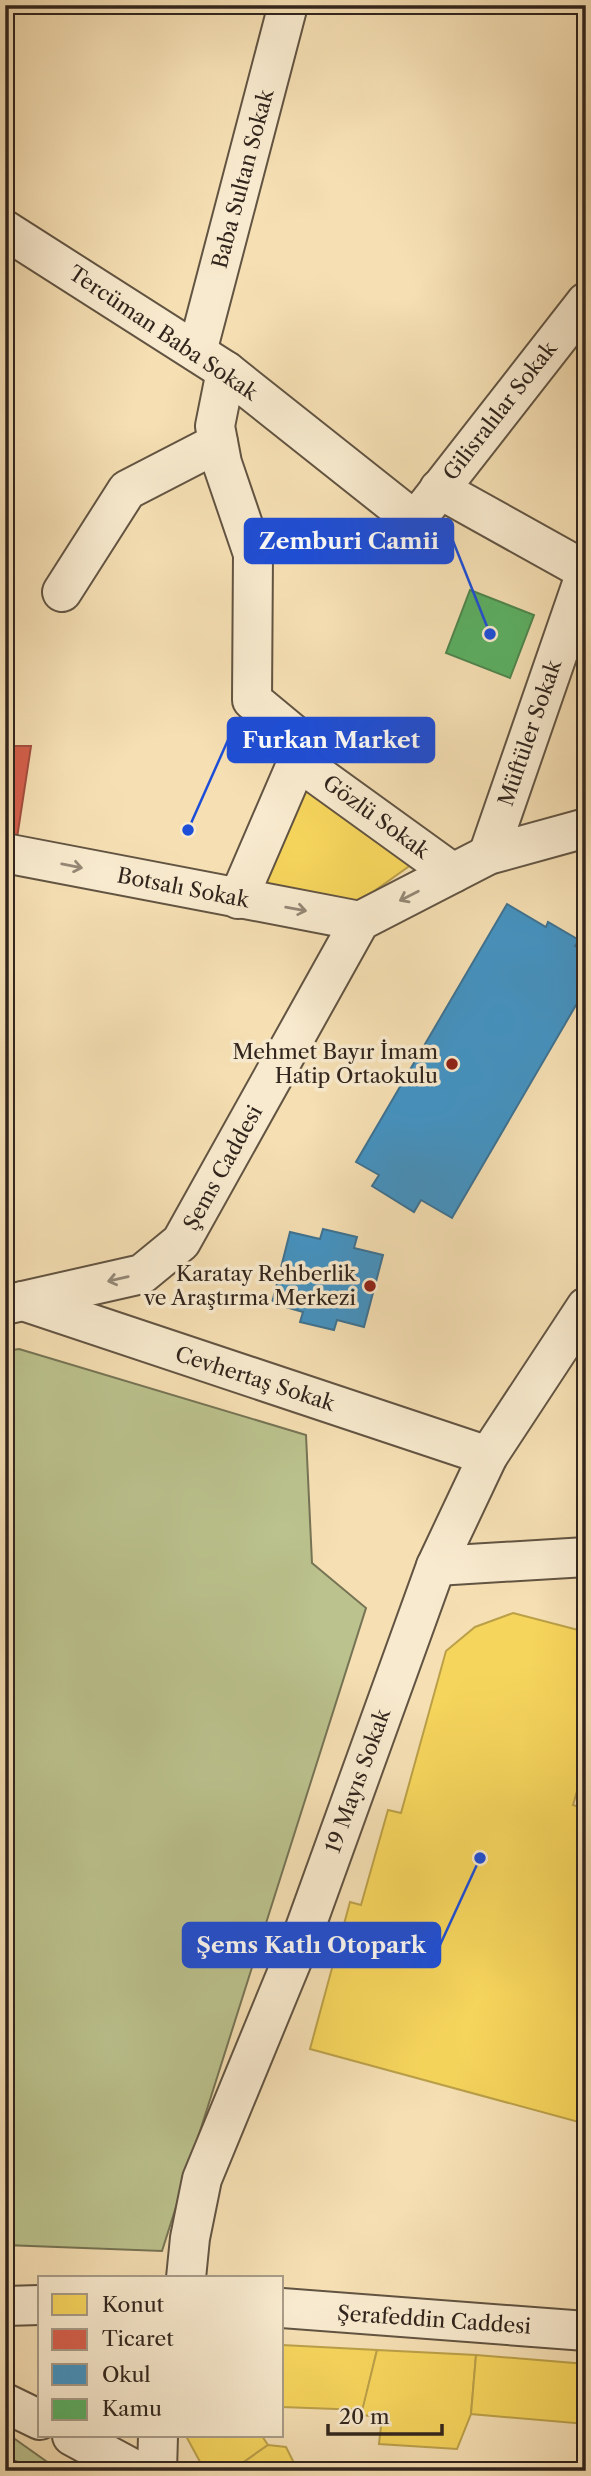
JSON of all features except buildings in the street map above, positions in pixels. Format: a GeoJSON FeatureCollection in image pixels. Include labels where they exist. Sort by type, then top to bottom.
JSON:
{"type":"FeatureCollection","features":[{"type":"Feature","properties":{"kind":"street","name":"Baba Sultan Sokak"},"geometry":{"type":"LineString","coordinates":[[211,361],[288,5]]}},
{"type":"Feature","properties":{"kind":"street","name":"Tercüman Baba Sokak"},"geometry":{"type":"LineString","coordinates":[[5,230],[211,361],[415,521]]}},
{"type":"Feature","properties":{"kind":"street","name":"Gilisralılar Sokak"},"geometry":{"type":"LineString","coordinates":[[415,521],[582,315]]}},
{"type":"Feature","properties":{"kind":"street"},"geometry":{"type":"LineString","coordinates":[[211,361],[218,443],[253,554],[251,701],[293,734],[301,753],[298,761]]}},
{"type":"Feature","properties":{"kind":"street"},"geometry":{"type":"LineString","coordinates":[[62,592],[127,490],[218,443]]}},
{"type":"Feature","properties":{"kind":"street","name":"Müftüler Sokak"},"geometry":{"type":"LineString","coordinates":[[439,489],[586,571],[488,855]]}},
{"type":"Feature","properties":{"kind":"street","name":"Gözlü Sokak"},"geometry":{"type":"LineString","coordinates":[[238,899],[298,761],[453,873]]}},
{"type":"Feature","properties":{"kind":"street"},"geometry":{"type":"LineString","coordinates":[[360,921],[488,855],[586,828]]}},
{"type":"Feature","properties":{"kind":"street","name":"Botsalı Sokak"},"geometry":{"type":"LineString","coordinates":[[5,853],[360,921]]}},
{"type":"Feature","properties":{"kind":"street","name":"Şems Caddesi"},"geometry":{"type":"LineString","coordinates":[[14,1303],[142,1274],[181,1242],[360,921]]}},
{"type":"Feature","properties":{"kind":"street","name":"Cevhertaş Sokak"},"geometry":{"type":"LineString","coordinates":[[14,1303],[488,1456]]}},
{"type":"Feature","properties":{"kind":"street","name":"19 Mayıs Sokak"},"geometry":{"type":"LineString","coordinates":[[186,2276],[190,2238],[202,2179],[303,1934],[436,1566],[488,1456],[586,1307]]}},
{"type":"Feature","properties":{"kind":"street"},"geometry":{"type":"LineString","coordinates":[[436,1566],[586,1557]]}},
{"type":"Feature","properties":{"kind":"street"},"geometry":{"type":"LineString","coordinates":[[5,2306],[38,2305]]}},
{"type":"Feature","properties":{"kind":"street","name":"Şerafeddin Caddesi"},"geometry":{"type":"LineString","coordinates":[[284,2308],[586,2331]]}},
{"type":"Feature","properties":{"kind":"street"},"geometry":{"type":"LineString","coordinates":[[5,2403],[38,2419]]}},
{"type":"Feature","properties":{"kind":"street"},"geometry":{"type":"LineString","coordinates":[[76,2438],[137,2471]]}},
{"type":"Feature","properties":{"kind":"street"},"geometry":{"type":"LineString","coordinates":[[157,2471],[158,2438]]}},
{"type":"Feature","properties":{"kind":"lane"},"geometry":{"type":"LineString","coordinates":[[5,2469],[12,2471]]}},
{"type":"Feature","properties":{"kind":"green space"},"geometry":{"type":"Polygon","coordinates":[[[19,1349],[306,1435],[312,1563],[366,1608],[162,2251],[5,2245],[5,1351],[19,1349]]]}},
{"type":"Feature","properties":{"kind":"green space"},"geometry":{"type":"Polygon","coordinates":[[[5,2432],[60,2471],[5,2471],[5,2432]]]}},
{"type":"Feature","properties":{"kind":"place","name":"Zemburi Camii"},"geometry":{"type":"Point","coordinates":[490,634]}},
{"type":"Feature","properties":{"kind":"place","name":"Furkan Market"},"geometry":{"type":"Point","coordinates":[188,830]}},
{"type":"Feature","properties":{"kind":"place","name":"Mehmet Bayır İmam Hatip Ortaokulu"},"geometry":{"type":"Point","coordinates":[452,1064]}},
{"type":"Feature","properties":{"kind":"place","name":"Karatay Rehberlik ve Araştırma Merkezi"},"geometry":{"type":"Point","coordinates":[370,1286]}},
{"type":"Feature","properties":{"kind":"place","name":"Şems Katlı Otopark"},"geometry":{"type":"Point","coordinates":[480,1858]}}]}
